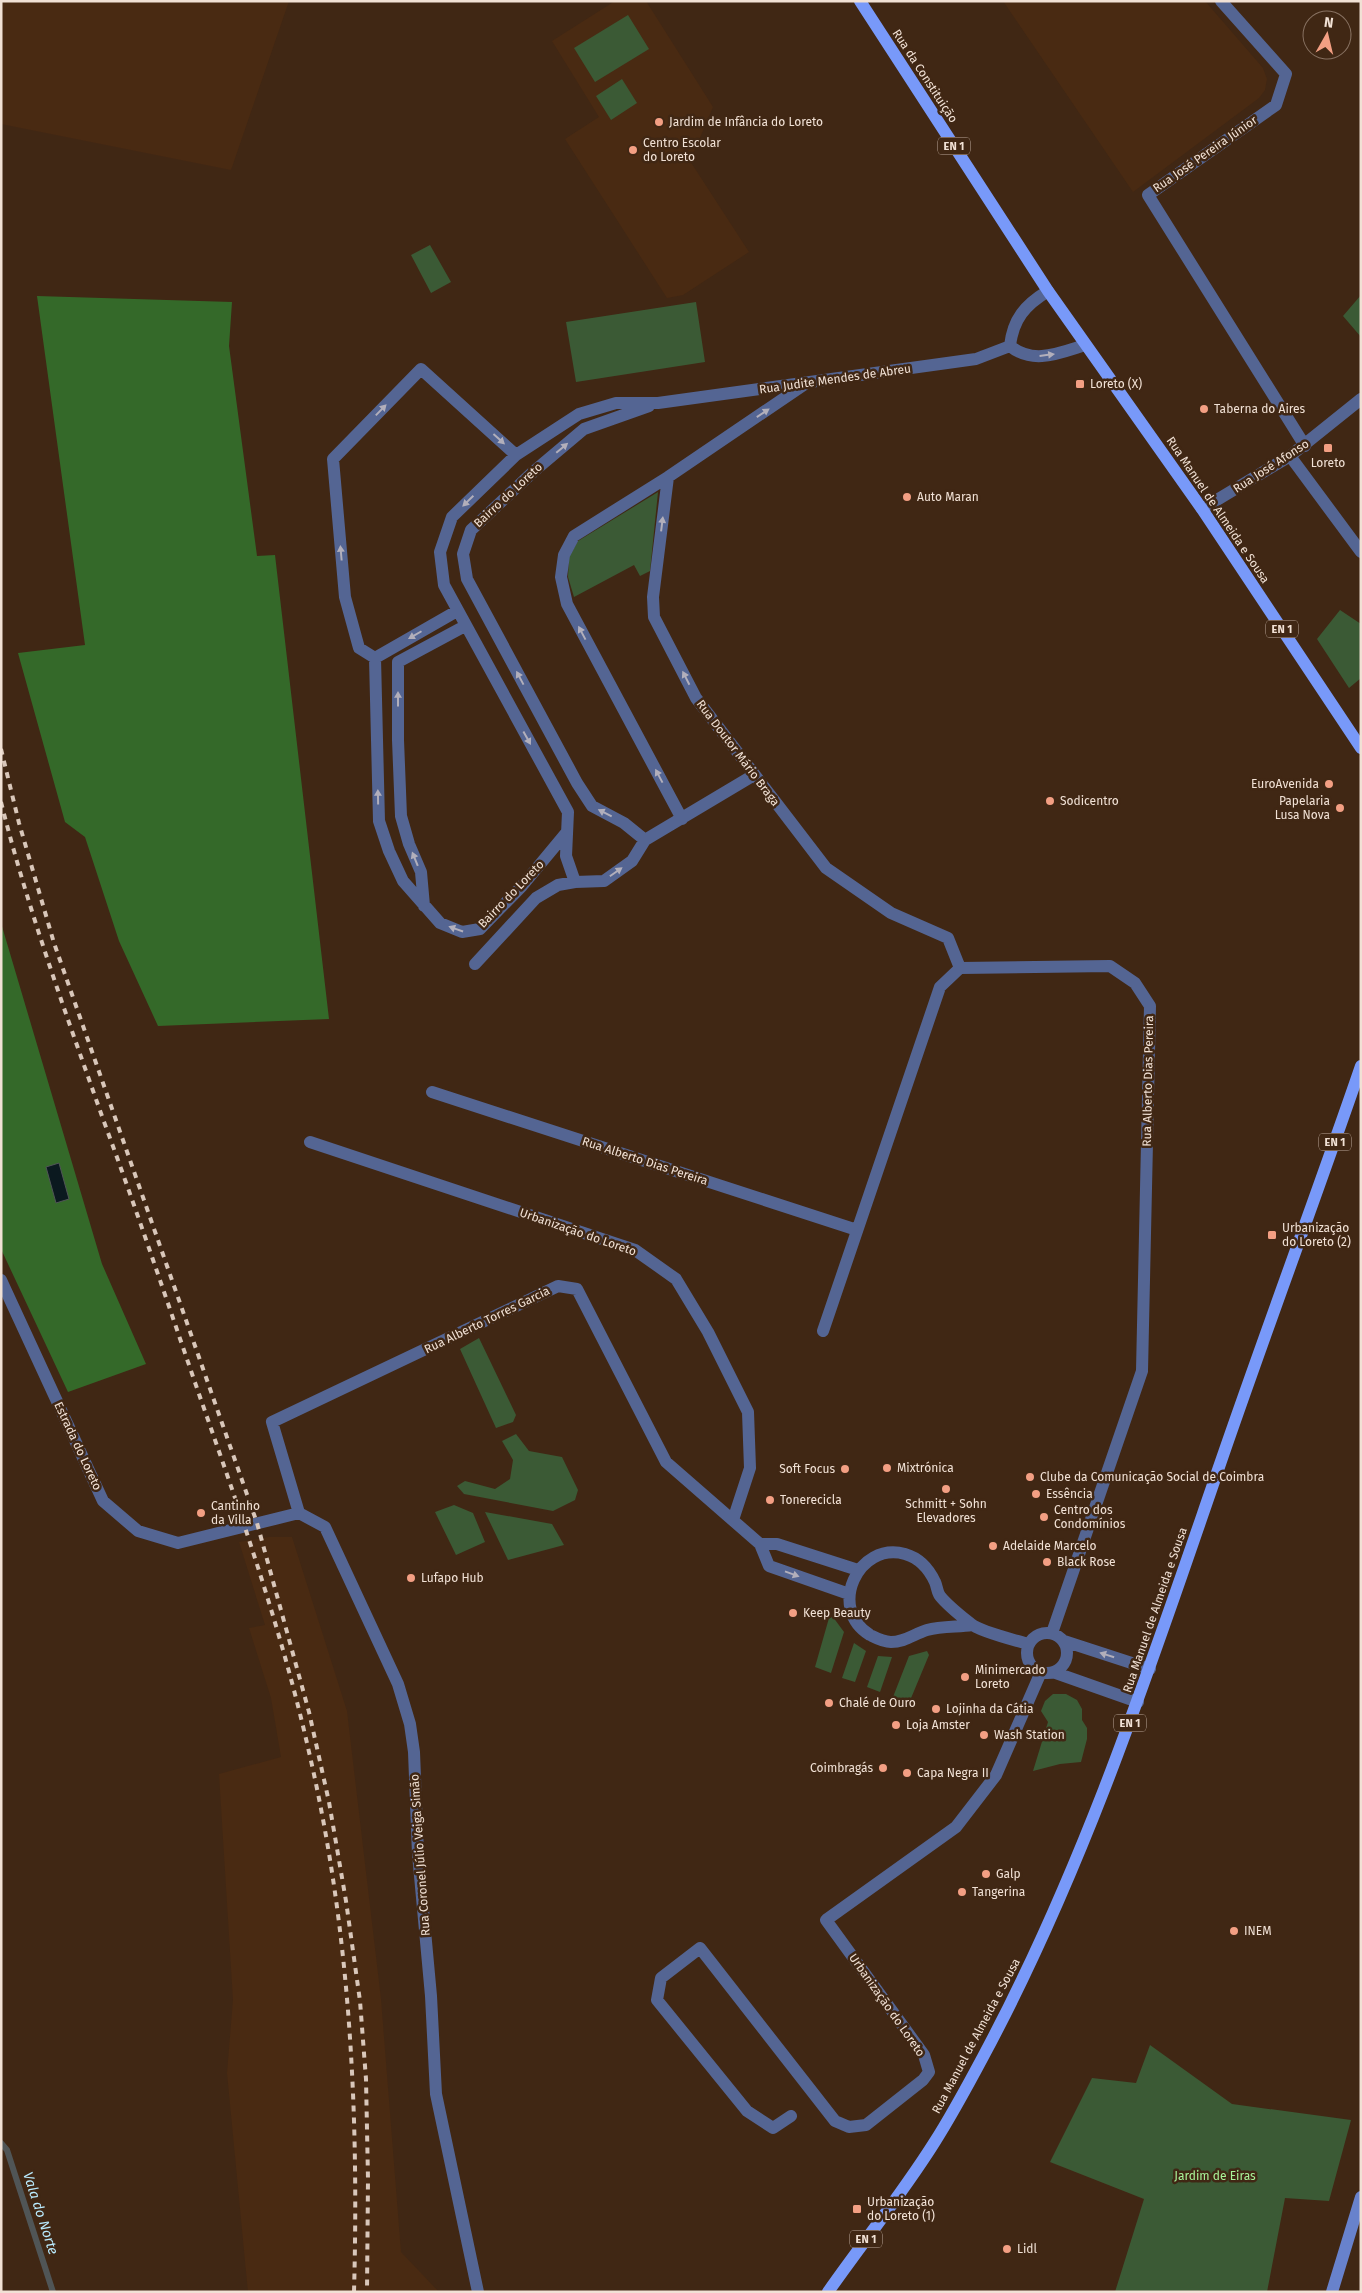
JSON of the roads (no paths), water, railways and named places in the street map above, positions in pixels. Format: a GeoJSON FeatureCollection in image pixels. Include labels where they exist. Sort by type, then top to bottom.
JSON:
{"type":"FeatureCollection","features":[{"type":"Feature","properties":{"kind":"main road","name":"Rua da Constituição"},"geometry":{"type":"LineString","coordinates":[[860,1],[1048,291]]}},
{"type":"Feature","properties":{"kind":"main road","name":"Rua Manuel de Almeida e Sousa"},"geometry":{"type":"LineString","coordinates":[[1048,291],[1085,346],[1202,509],[1361,748]]}},
{"type":"Feature","properties":{"kind":"main road","name":"Rua Manuel de Almeida e Sousa"},"geometry":{"type":"LineString","coordinates":[[828,2292],[934,2144],[1000,2024],[1065,1885],[1099,1804],[1150,1669],[1256,1356],[1309,1217],[1361,1066]]}},
{"type":"Feature","properties":{"kind":"street","name":"Rua José Pereira Júnior"},"geometry":{"type":"LineString","coordinates":[[1221,1],[1286,74],[1276,105],[1148,195],[1304,446]]}},
{"type":"Feature","properties":{"kind":"street"},"geometry":{"type":"LineString","coordinates":[[1048,291],[1022,310],[1012,331],[1010,346],[1018,352],[1030,356],[1048,356],[1085,346]]}},
{"type":"Feature","properties":{"kind":"street","name":"Rua Judite Mendes de Abreu"},"geometry":{"type":"LineString","coordinates":[[658,403],[976,359],[1010,346]]}},
{"type":"Feature","properties":{"kind":"street","name":"Bairro do Loreto"},"geometry":{"type":"LineString","coordinates":[[516,455],[421,369],[334,459],[345,597],[359,648],[375,658],[379,821],[389,851],[403,881],[424,906],[440,923],[462,932],[480,929],[522,886],[566,833]]}},
{"type":"Feature","properties":{"kind":"street"},"geometry":{"type":"LineString","coordinates":[[682,820],[566,604],[561,577],[564,555],[574,536],[668,477],[807,383]]}},
{"type":"Feature","properties":{"kind":"street","name":"Rua José Afonso"},"geometry":{"type":"LineString","coordinates":[[1202,509],[1290,456],[1361,399]]}},
{"type":"Feature","properties":{"kind":"street","name":"Bairro do Loreto"},"geometry":{"type":"LineString","coordinates":[[575,882],[566,856],[568,812],[444,585],[440,552],[452,517],[516,455],[579,414],[616,403],[658,403]]}},
{"type":"Feature","properties":{"kind":"street","name":"Bairro do Loreto"},"geometry":{"type":"LineString","coordinates":[[645,840],[624,823],[592,806],[467,579],[463,554],[471,530],[533,472],[584,429],[658,403]]}},
{"type":"Feature","properties":{"kind":"street"},"geometry":{"type":"LineString","coordinates":[[1290,456],[1361,552]]}},
{"type":"Feature","properties":{"kind":"street","name":"Rua Doutor Mário Braga"},"geometry":{"type":"LineString","coordinates":[[668,477],[653,598],[654,617],[696,698],[826,868],[892,913],[948,938],[960,968]]}},
{"type":"Feature","properties":{"kind":"street"},"geometry":{"type":"LineString","coordinates":[[375,658],[458,611]]}},
{"type":"Feature","properties":{"kind":"street"},"geometry":{"type":"LineString","coordinates":[[424,906],[420,872],[401,816],[398,740],[398,662],[465,626]]}},
{"type":"Feature","properties":{"kind":"street"},"geometry":{"type":"LineString","coordinates":[[475,964],[536,898],[558,886],[575,882],[604,881],[632,861],[645,840],[682,820],[754,775]]}},
{"type":"Feature","properties":{"kind":"street","name":"Rua Alberto Dias Pereira"},"geometry":{"type":"LineString","coordinates":[[960,968],[1110,966],[1135,983],[1150,1006],[1142,1371],[1052,1633]]}},
{"type":"Feature","properties":{"kind":"street"},"geometry":{"type":"LineString","coordinates":[[822,1331],[940,987],[960,968]]}},
{"type":"Feature","properties":{"kind":"street","name":"Rua Alberto Dias Pereira"},"geometry":{"type":"LineString","coordinates":[[432,1092],[857,1230]]}},
{"type":"Feature","properties":{"kind":"street","name":"Urbanização do Loreto"},"geometry":{"type":"LineString","coordinates":[[310,1142],[634,1250],[676,1279],[708,1332],[748,1412],[750,1468],[732,1520]]}},
{"type":"Feature","properties":{"kind":"street","name":"Estrada do Loreto"},"geometry":{"type":"LineString","coordinates":[[1,1280],[103,1501],[138,1531],[178,1543],[298,1514]]}},
{"type":"Feature","properties":{"kind":"street","name":"Rua Alberto Torres Garcia"},"geometry":{"type":"LineString","coordinates":[[298,1514],[272,1422],[558,1286],[577,1288],[666,1462],[760,1544]]}},
{"type":"Feature","properties":{"kind":"street","name":"Rua Coronel Júlio Veiga Simão"},"geometry":{"type":"LineString","coordinates":[[298,1514],[325,1527],[398,1684],[410,1724],[414,1752],[418,1854],[431,1996],[436,2094],[478,2292]]}},
{"type":"Feature","properties":{"kind":"street"},"geometry":{"type":"LineString","coordinates":[[848,1594],[769,1566],[760,1544],[777,1544],[858,1570]]}},
{"type":"Feature","properties":{"kind":"street"},"geometry":{"type":"LineString","coordinates":[[972,1625],[926,1630],[903,1641],[890,1642],[878,1639],[865,1632],[855,1621],[848,1594],[852,1580],[858,1570],[868,1560],[892,1553],[904,1554],[918,1560],[929,1570],[936,1583],[938,1594],[972,1625],[1028,1644]]}},
{"type":"Feature","properties":{"kind":"street"},"geometry":{"type":"LineString","coordinates":[[1138,1702],[1047,1672],[1030,1664],[1026,1651],[1028,1644],[1038,1634],[1052,1633],[1064,1641],[1150,1669]]}},
{"type":"Feature","properties":{"kind":"street"},"geometry":{"type":"LineString","coordinates":[[1047,1672],[1064,1665],[1068,1653],[1064,1641]]}},
{"type":"Feature","properties":{"kind":"street","name":"Urbanização do Loreto"},"geometry":{"type":"LineString","coordinates":[[792,2116],[773,2128],[747,2111],[658,2000],[661,1978],[700,1948],[835,2121],[849,2127],[866,2125],[923,2080],[929,2072],[924,2055],[826,1920],[956,1827],[996,1775],[1047,1672]]}},
{"type":"Feature","properties":{"kind":"street"},"geometry":{"type":"LineString","coordinates":[[1332,2292],[1361,2198]]}},
{"type":"Feature","properties":{"kind":"waterway","name":"Vala do Norte"},"geometry":{"type":"LineString","coordinates":[[1,2143],[7,2150],[53,2292]]}},
{"type":"Feature","properties":{"kind":"railway"},"geometry":{"type":"LineString","coordinates":[[1,749],[19,823],[54,943],[257,1523],[309,1712],[329,1802],[346,1901],[360,2001],[366,2079],[368,2179],[367,2292]]}},
{"type":"Feature","properties":{"kind":"railway"},"geometry":{"type":"LineString","coordinates":[[1,802],[48,962],[260,1573],[286,1662],[309,1752],[334,1886],[349,2020],[355,2156],[354,2292]]}},
{"type":"Feature","properties":{"kind":"place","name":"Jardim de Infância do Loreto"},"geometry":{"type":"Point","coordinates":[659,122]}},
{"type":"Feature","properties":{"kind":"place","name":"Centro Escolar do Loreto"},"geometry":{"type":"Point","coordinates":[633,150]}},
{"type":"Feature","properties":{"kind":"place","name":"Loreto (X)"},"geometry":{"type":"Point","coordinates":[1080,384]}},
{"type":"Feature","properties":{"kind":"place","name":"Taberna do Aires"},"geometry":{"type":"Point","coordinates":[1204,409]}},
{"type":"Feature","properties":{"kind":"place","name":"Loreto"},"geometry":{"type":"Point","coordinates":[1328,448]}},
{"type":"Feature","properties":{"kind":"place","name":"Auto Maran"},"geometry":{"type":"Point","coordinates":[907,497]}},
{"type":"Feature","properties":{"kind":"place","name":"EuroAvenida"},"geometry":{"type":"Point","coordinates":[1329,784]}},
{"type":"Feature","properties":{"kind":"place","name":"Sodicentro"},"geometry":{"type":"Point","coordinates":[1050,801]}},
{"type":"Feature","properties":{"kind":"place","name":"Papelaria Lusa Nova"},"geometry":{"type":"Point","coordinates":[1340,808]}},
{"type":"Feature","properties":{"kind":"place","name":"Urbanização do Loreto (2)"},"geometry":{"type":"Point","coordinates":[1272,1235]}},
{"type":"Feature","properties":{"kind":"place","name":"Mixtrónica"},"geometry":{"type":"Point","coordinates":[887,1468]}},
{"type":"Feature","properties":{"kind":"place","name":"Soft Focus"},"geometry":{"type":"Point","coordinates":[845,1469]}},
{"type":"Feature","properties":{"kind":"place","name":"Clube da Comunicação Social de Coimbra"},"geometry":{"type":"Point","coordinates":[1030,1477]}},
{"type":"Feature","properties":{"kind":"place","name":"Schmitt + Sohn Elevadores"},"geometry":{"type":"Point","coordinates":[946,1489]}},
{"type":"Feature","properties":{"kind":"place","name":"Essência"},"geometry":{"type":"Point","coordinates":[1036,1494]}},
{"type":"Feature","properties":{"kind":"place","name":"Tonerecicla"},"geometry":{"type":"Point","coordinates":[770,1500]}},
{"type":"Feature","properties":{"kind":"place","name":"Cantinho da Villa"},"geometry":{"type":"Point","coordinates":[201,1513]}},
{"type":"Feature","properties":{"kind":"place","name":"Centro dos Condomínios"},"geometry":{"type":"Point","coordinates":[1044,1517]}},
{"type":"Feature","properties":{"kind":"place","name":"Adelaide Marcelo"},"geometry":{"type":"Point","coordinates":[993,1546]}},
{"type":"Feature","properties":{"kind":"place","name":"Black Rose"},"geometry":{"type":"Point","coordinates":[1047,1562]}},
{"type":"Feature","properties":{"kind":"place","name":"Lufapo Hub"},"geometry":{"type":"Point","coordinates":[411,1578]}},
{"type":"Feature","properties":{"kind":"place","name":"Keep Beauty"},"geometry":{"type":"Point","coordinates":[793,1613]}},
{"type":"Feature","properties":{"kind":"place","name":"Minimercado Loreto"},"geometry":{"type":"Point","coordinates":[965,1677]}},
{"type":"Feature","properties":{"kind":"place","name":"Chalé de Ouro"},"geometry":{"type":"Point","coordinates":[829,1703]}},
{"type":"Feature","properties":{"kind":"place","name":"Lojinha da Cátia"},"geometry":{"type":"Point","coordinates":[936,1709]}},
{"type":"Feature","properties":{"kind":"place","name":"Loja Amster"},"geometry":{"type":"Point","coordinates":[896,1725]}},
{"type":"Feature","properties":{"kind":"place","name":"Wash Station"},"geometry":{"type":"Point","coordinates":[984,1735]}},
{"type":"Feature","properties":{"kind":"place","name":"Coimbragás"},"geometry":{"type":"Point","coordinates":[883,1768]}},
{"type":"Feature","properties":{"kind":"place","name":"Capa Negra II"},"geometry":{"type":"Point","coordinates":[907,1773]}},
{"type":"Feature","properties":{"kind":"place","name":"Galp"},"geometry":{"type":"Point","coordinates":[986,1874]}},
{"type":"Feature","properties":{"kind":"place","name":"Tangerina"},"geometry":{"type":"Point","coordinates":[962,1892]}},
{"type":"Feature","properties":{"kind":"place","name":"INEM"},"geometry":{"type":"Point","coordinates":[1234,1931]}},
{"type":"Feature","properties":{"kind":"place","name":"Urbanização do Loreto (1)"},"geometry":{"type":"Point","coordinates":[857,2209]}},
{"type":"Feature","properties":{"kind":"place","name":"Lidl"},"geometry":{"type":"Point","coordinates":[1007,2249]}},
{"type":"Feature","properties":{"kind":"park label","name":"Jardim de Eiras"},"geometry":{"type":"Point","coordinates":[1215,2176]}}]}
